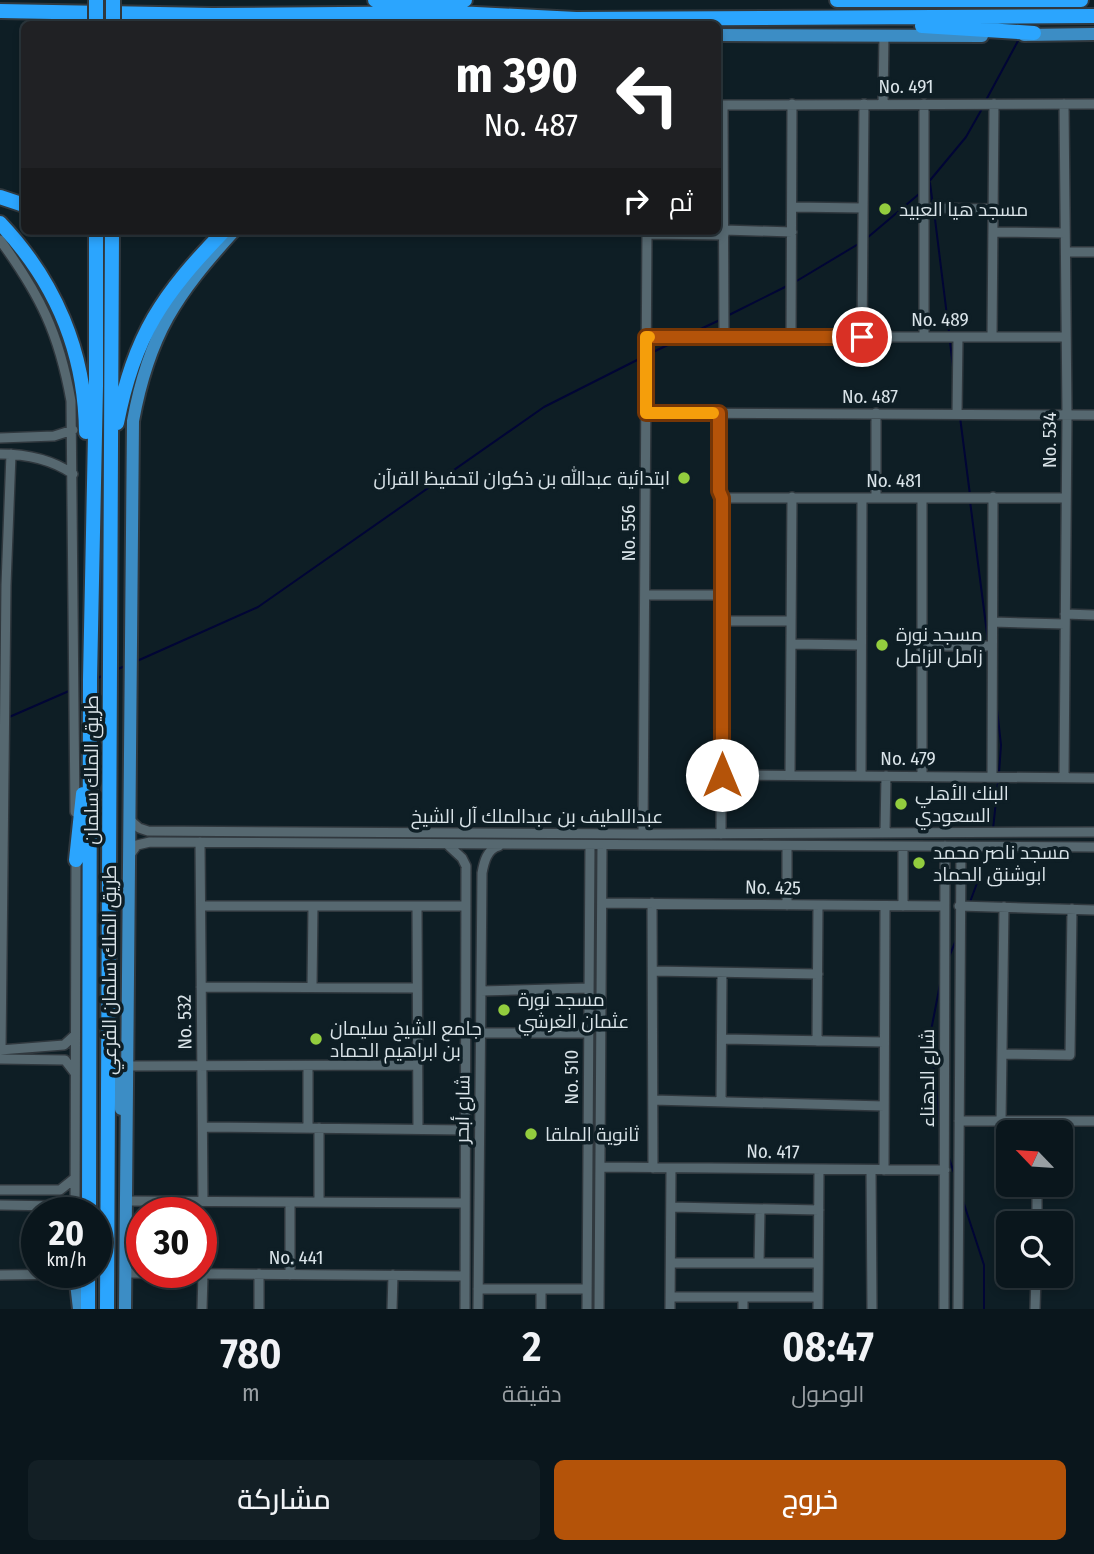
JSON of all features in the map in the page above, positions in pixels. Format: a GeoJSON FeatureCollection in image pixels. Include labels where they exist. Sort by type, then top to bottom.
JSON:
{"type":"FeatureCollection","features":[{"type":"Feature","properties":{"kind":"highway"},"geometry":{"type":"LineString","coordinates":[[96,0],[96,21]]}},
{"type":"Feature","properties":{"kind":"highway"},"geometry":{"type":"LineString","coordinates":[[113,0],[113,21]]}},
{"type":"Feature","properties":{"kind":"highway"},"geometry":{"type":"LineString","coordinates":[[375,0],[465,0]]}},
{"type":"Feature","properties":{"kind":"highway"},"geometry":{"type":"LineString","coordinates":[[837,0],[1081,0]]}},
{"type":"Feature","properties":{"kind":"highway"},"geometry":{"type":"LineString","coordinates":[[0,11],[212,15],[457,13],[576,19],[1094,16]]}},
{"type":"Feature","properties":{"kind":"highway"},"geometry":{"type":"LineString","coordinates":[[0,22],[45,11]]}},
{"type":"Feature","properties":{"kind":"highway"},"geometry":{"type":"LineString","coordinates":[[212,15],[244,21]]}},
{"type":"Feature","properties":{"kind":"highway"},"geometry":{"type":"LineString","coordinates":[[820,18],[836,22],[1034,33]]}},
{"type":"Feature","properties":{"kind":"highway"},"geometry":{"type":"LineString","coordinates":[[572,21],[576,19]]}},
{"type":"Feature","properties":{"kind":"highway"},"geometry":{"type":"LineString","coordinates":[[0,197],[21,204]]}},
{"type":"Feature","properties":{"kind":"highway"},"geometry":{"type":"LineString","coordinates":[[0,223],[31,258],[46,282],[68,326],[81,370],[86,403],[90,679]]}},
{"type":"Feature","properties":{"kind":"highway","name":"طريق الملك سلمان"},"geometry":{"type":"LineString","coordinates":[[89,1197],[90,679],[96,235]]}},
{"type":"Feature","properties":{"kind":"highway","name":"طريق الملك سلمان"},"geometry":{"type":"LineString","coordinates":[[107,1309],[112,235]]}},
{"type":"Feature","properties":{"kind":"highway"},"geometry":{"type":"LineString","coordinates":[[111,455],[132,362],[146,330],[183,274],[219,235]]}},
{"type":"Feature","properties":{"kind":"highway"},"geometry":{"type":"LineString","coordinates":[[76,860],[91,726]]}},
{"type":"Feature","properties":{"kind":"highway"},"geometry":{"type":"LineString","coordinates":[[83,1288],[88,1309]]}},
{"type":"Feature","properties":{"kind":"main road"},"geometry":{"type":"LineString","coordinates":[[721,35],[1094,34]]}},
{"type":"Feature","properties":{"kind":"main road","name":"طريق الملك سلمان الفرعي"},"geometry":{"type":"LineString","coordinates":[[126,1197],[133,421],[142,376],[157,335],[180,294],[230,235]]}},
{"type":"Feature","properties":{"kind":"main road"},"geometry":{"type":"LineString","coordinates":[[109,1039],[127,1141]]}},
{"type":"Feature","properties":{"kind":"main road","name":"طريق الملك سلمان الفرعي"},"geometry":{"type":"LineString","coordinates":[[125,1309],[126,1273]]}},
{"type":"Feature","properties":{"kind":"main road"},"geometry":{"type":"LineString","coordinates":[[77,1309],[79,1288]]}},
{"type":"Feature","properties":{"kind":"street"},"geometry":{"type":"LineString","coordinates":[[883,104],[884,35]]}},
{"type":"Feature","properties":{"kind":"street"},"geometry":{"type":"LineString","coordinates":[[792,104],[792,337]]}},
{"type":"Feature","properties":{"kind":"street"},"geometry":{"type":"LineString","coordinates":[[862,337],[864,104]]}},
{"type":"Feature","properties":{"kind":"street"},"geometry":{"type":"LineString","coordinates":[[924,104],[924,337]]}},
{"type":"Feature","properties":{"kind":"street"},"geometry":{"type":"LineString","coordinates":[[992,337],[994,104]]}},
{"type":"Feature","properties":{"kind":"street","name":"No. 534"},"geometry":{"type":"LineString","coordinates":[[1063,777],[1067,415],[1064,104]]}},
{"type":"Feature","properties":{"kind":"street","name":"No. 491"},"geometry":{"type":"LineString","coordinates":[[721,105],[1094,104]]}},
{"type":"Feature","properties":{"kind":"street"},"geometry":{"type":"LineString","coordinates":[[721,137],[724,337]]}},
{"type":"Feature","properties":{"kind":"street"},"geometry":{"type":"LineString","coordinates":[[792,207],[863,208]]}},
{"type":"Feature","properties":{"kind":"street"},"geometry":{"type":"LineString","coordinates":[[924,208],[993,209]]}},
{"type":"Feature","properties":{"kind":"street"},"geometry":{"type":"LineString","coordinates":[[724,232],[792,232]]}},
{"type":"Feature","properties":{"kind":"street"},"geometry":{"type":"LineString","coordinates":[[993,232],[1065,233]]}},
{"type":"Feature","properties":{"kind":"street","name":"No. 556"},"geometry":{"type":"LineString","coordinates":[[643,834],[647,235]]}},
{"type":"Feature","properties":{"kind":"street","name":"طريق الملك سلمان الفرعي"},"geometry":{"type":"LineString","coordinates":[[0,240],[27,276],[47,314],[58,340],[71,401],[76,860],[74,1197]]}},
{"type":"Feature","properties":{"kind":"street"},"geometry":{"type":"LineString","coordinates":[[1066,252],[1094,252]]}},
{"type":"Feature","properties":{"kind":"street","name":"No. 489"},"geometry":{"type":"LineString","coordinates":[[646,337],[1066,337]]}},
{"type":"Feature","properties":{"kind":"street"},"geometry":{"type":"LineString","coordinates":[[957,414],[958,337]]}},
{"type":"Feature","properties":{"kind":"street","name":"No. 487"},"geometry":{"type":"LineString","coordinates":[[646,413],[1094,415]]}},
{"type":"Feature","properties":{"kind":"street"},"geometry":{"type":"LineString","coordinates":[[719,413],[719,491],[722,498],[721,834]]}},
{"type":"Feature","properties":{"kind":"street"},"geometry":{"type":"LineString","coordinates":[[876,413],[876,498]]}},
{"type":"Feature","properties":{"kind":"street"},"geometry":{"type":"LineString","coordinates":[[0,438],[54,436],[73,430]]}},
{"type":"Feature","properties":{"kind":"street"},"geometry":{"type":"LineString","coordinates":[[0,454],[36,457],[73,474]]}},
{"type":"Feature","properties":{"kind":"street"},"geometry":{"type":"LineString","coordinates":[[11,454],[5,513],[3,585],[0,1050],[64,1045],[75,1035]]}},
{"type":"Feature","properties":{"kind":"street"},"geometry":{"type":"LineString","coordinates":[[790,775],[792,497]]}},
{"type":"Feature","properties":{"kind":"street"},"geometry":{"type":"LineString","coordinates":[[992,775],[993,497]]}},
{"type":"Feature","properties":{"kind":"street","name":"No. 481"},"geometry":{"type":"LineString","coordinates":[[722,498],[1066,498]]}},
{"type":"Feature","properties":{"kind":"street"},"geometry":{"type":"LineString","coordinates":[[861,775],[862,498]]}},
{"type":"Feature","properties":{"kind":"street"},"geometry":{"type":"LineString","coordinates":[[922,498],[922,776]]}},
{"type":"Feature","properties":{"kind":"street"},"geometry":{"type":"LineString","coordinates":[[645,595],[722,595]]}},
{"type":"Feature","properties":{"kind":"street"},"geometry":{"type":"LineString","coordinates":[[993,622],[1094,615]]}},
{"type":"Feature","properties":{"kind":"street"},"geometry":{"type":"LineString","coordinates":[[722,621],[791,621]]}},
{"type":"Feature","properties":{"kind":"street"},"geometry":{"type":"LineString","coordinates":[[791,644],[861,645]]}},
{"type":"Feature","properties":{"kind":"street"},"geometry":{"type":"LineString","coordinates":[[921,646],[992,646]]}},
{"type":"Feature","properties":{"kind":"street","name":"No. 479"},"geometry":{"type":"LineString","coordinates":[[722,775],[992,775],[1094,778]]}},
{"type":"Feature","properties":{"kind":"street"},"geometry":{"type":"LineString","coordinates":[[885,832],[886,776]]}},
{"type":"Feature","properties":{"kind":"street"},"geometry":{"type":"LineString","coordinates":[[129,819],[149,836],[137,845],[129,858]]}},
{"type":"Feature","properties":{"kind":"street"},"geometry":{"type":"LineString","coordinates":[[839,832],[839,846]]}},
{"type":"Feature","properties":{"kind":"street","name":"عبداللطيف بن عبدالملك آل الشيخ"},"geometry":{"type":"LineString","coordinates":[[149,836],[1094,832]]}},
{"type":"Feature","properties":{"kind":"street"},"geometry":{"type":"LineString","coordinates":[[996,833],[997,846]]}},
{"type":"Feature","properties":{"kind":"street","name":"عبداللطيف بن عبدالملك آل الشيخ"},"geometry":{"type":"LineString","coordinates":[[149,836],[200,842],[449,845],[1094,847]]}},
{"type":"Feature","properties":{"kind":"street","name":"No. 532"},"geometry":{"type":"LineString","coordinates":[[200,842],[203,1197]]}},
{"type":"Feature","properties":{"kind":"street"},"geometry":{"type":"LineString","coordinates":[[482,873],[485,858],[495,847],[512,844]]}},
{"type":"Feature","properties":{"kind":"street","name":"شارع أبحر"},"geometry":{"type":"LineString","coordinates":[[449,845],[466,866],[465,1309]]}},
{"type":"Feature","properties":{"kind":"street","name":"No. 510"},"geometry":{"type":"LineString","coordinates":[[586,1309],[590,845]]}},
{"type":"Feature","properties":{"kind":"street","name":"No. 510"},"geometry":{"type":"LineString","coordinates":[[599,1309],[602,845]]}},
{"type":"Feature","properties":{"kind":"street"},"geometry":{"type":"LineString","coordinates":[[787,846],[787,905]]}},
{"type":"Feature","properties":{"kind":"street"},"geometry":{"type":"LineString","coordinates":[[903,846],[903,906]]}},
{"type":"Feature","properties":{"kind":"street","name":"شارع الدهناء"},"geometry":{"type":"LineString","coordinates":[[944,1309],[945,846]]}},
{"type":"Feature","properties":{"kind":"street","name":"شارع الدهناء"},"geometry":{"type":"LineString","coordinates":[[958,1309],[961,847]]}},
{"type":"Feature","properties":{"kind":"street"},"geometry":{"type":"LineString","coordinates":[[590,856],[595,849],[602,856]]}},
{"type":"Feature","properties":{"kind":"street"},"geometry":{"type":"LineString","coordinates":[[945,859],[952,851],[960,858]]}},
{"type":"Feature","properties":{"kind":"street"},"geometry":{"type":"LineString","coordinates":[[466,876],[469,869],[475,866],[480,868],[482,873]]}},
{"type":"Feature","properties":{"kind":"street","name":"شارع أبحر"},"geometry":{"type":"LineString","coordinates":[[478,1309],[482,873]]}},
{"type":"Feature","properties":{"kind":"street","name":"No. 425"},"geometry":{"type":"LineString","coordinates":[[602,903],[944,906]]}},
{"type":"Feature","properties":{"kind":"street"},"geometry":{"type":"LineString","coordinates":[[652,903],[653,1168]]}},
{"type":"Feature","properties":{"kind":"street"},"geometry":{"type":"LineString","coordinates":[[817,1041],[818,905]]}},
{"type":"Feature","properties":{"kind":"street"},"geometry":{"type":"LineString","coordinates":[[201,906],[466,906]]}},
{"type":"Feature","properties":{"kind":"street"},"geometry":{"type":"LineString","coordinates":[[312,986],[313,906]]}},
{"type":"Feature","properties":{"kind":"street"},"geometry":{"type":"LineString","coordinates":[[417,906],[418,1129]]}},
{"type":"Feature","properties":{"kind":"street"},"geometry":{"type":"LineString","coordinates":[[884,1170],[885,906]]}},
{"type":"Feature","properties":{"kind":"street"},"geometry":{"type":"LineString","coordinates":[[959,906],[1094,910]]}},
{"type":"Feature","properties":{"kind":"street"},"geometry":{"type":"LineString","coordinates":[[1001,1120],[1004,907]]}},
{"type":"Feature","properties":{"kind":"street"},"geometry":{"type":"LineString","coordinates":[[1002,1054],[1070,1055],[1072,909]]}},
{"type":"Feature","properties":{"kind":"street"},"geometry":{"type":"LineString","coordinates":[[653,971],[817,974]]}},
{"type":"Feature","properties":{"kind":"street"},"geometry":{"type":"LineString","coordinates":[[720,1102],[722,973]]}},
{"type":"Feature","properties":{"kind":"street"},"geometry":{"type":"LineString","coordinates":[[201,987],[417,988]]}},
{"type":"Feature","properties":{"kind":"street"},"geometry":{"type":"LineString","coordinates":[[481,991],[589,988]]}},
{"type":"Feature","properties":{"kind":"street"},"geometry":{"type":"LineString","coordinates":[[481,1033],[588,1033]]}},
{"type":"Feature","properties":{"kind":"street"},"geometry":{"type":"LineString","coordinates":[[722,1039],[884,1042]]}},
{"type":"Feature","properties":{"kind":"street"},"geometry":{"type":"LineString","coordinates":[[0,1059],[65,1060],[75,1073]]}},
{"type":"Feature","properties":{"kind":"street"},"geometry":{"type":"LineString","coordinates":[[128,1066],[417,1066]]}},
{"type":"Feature","properties":{"kind":"street"},"geometry":{"type":"LineString","coordinates":[[308,1128],[309,1066]]}},
{"type":"Feature","properties":{"kind":"street"},"geometry":{"type":"LineString","coordinates":[[653,1100],[884,1106]]}},
{"type":"Feature","properties":{"kind":"street"},"geometry":{"type":"LineString","coordinates":[[959,1121],[996,1121]]}},
{"type":"Feature","properties":{"kind":"street"},"geometry":{"type":"LineString","coordinates":[[1073,1121],[1094,1121]]}},
{"type":"Feature","properties":{"kind":"street"},"geometry":{"type":"LineString","coordinates":[[203,1127],[465,1130]]}},
{"type":"Feature","properties":{"kind":"street"},"geometry":{"type":"LineString","coordinates":[[319,1128],[319,1202]]}},
{"type":"Feature","properties":{"kind":"street","name":"No. 417"},"geometry":{"type":"LineString","coordinates":[[588,1168],[884,1170],[959,1176]]}},
{"type":"Feature","properties":{"kind":"street"},"geometry":{"type":"LineString","coordinates":[[670,1309],[671,1168]]}},
{"type":"Feature","properties":{"kind":"street"},"geometry":{"type":"LineString","coordinates":[[818,1309],[819,1169]]}},
{"type":"Feature","properties":{"kind":"street"},"geometry":{"type":"LineString","coordinates":[[871,1170],[872,1309]]}},
{"type":"Feature","properties":{"kind":"street"},"geometry":{"type":"LineString","coordinates":[[0,1190],[60,1190],[75,1178]]}},
{"type":"Feature","properties":{"kind":"street"},"geometry":{"type":"LineString","coordinates":[[217,1201],[465,1203]]}},
{"type":"Feature","properties":{"kind":"street"},"geometry":{"type":"LineString","coordinates":[[290,1202],[290,1275]]}},
{"type":"Feature","properties":{"kind":"street"},"geometry":{"type":"LineString","coordinates":[[0,1205],[21,1205]]}},
{"type":"Feature","properties":{"kind":"street"},"geometry":{"type":"LineString","coordinates":[[671,1207],[818,1210]]}},
{"type":"Feature","properties":{"kind":"street"},"geometry":{"type":"LineString","coordinates":[[759,1263],[760,1210]]}},
{"type":"Feature","properties":{"kind":"street"},"geometry":{"type":"LineString","coordinates":[[671,1264],[818,1263]]}},
{"type":"Feature","properties":{"kind":"street"},"geometry":{"type":"LineString","coordinates":[[0,1275],[21,1274]]}},
{"type":"Feature","properties":{"kind":"street","name":"No. 441"},"geometry":{"type":"LineString","coordinates":[[217,1274],[465,1276]]}},
{"type":"Feature","properties":{"kind":"street"},"geometry":{"type":"LineString","coordinates":[[259,1274],[259,1309]]}},
{"type":"Feature","properties":{"kind":"street"},"geometry":{"type":"LineString","coordinates":[[393,1275],[393,1309]]}},
{"type":"Feature","properties":{"kind":"street"},"geometry":{"type":"LineString","coordinates":[[202,1288],[202,1309]]}},
{"type":"Feature","properties":{"kind":"street"},"geometry":{"type":"LineString","coordinates":[[1035,1309],[1036,1288]]}},
{"type":"Feature","properties":{"kind":"street"},"geometry":{"type":"LineString","coordinates":[[478,1289],[587,1289]]}},
{"type":"Feature","properties":{"kind":"street"},"geometry":{"type":"LineString","coordinates":[[541,1289],[541,1309]]}},
{"type":"Feature","properties":{"kind":"street"},"geometry":{"type":"LineString","coordinates":[[670,1297],[818,1297]]}},
{"type":"Feature","properties":{"kind":"street"},"geometry":{"type":"LineString","coordinates":[[743,1297],[743,1309]]}},
{"type":"Feature","properties":{"kind":"waterway"},"geometry":{"type":"LineString","coordinates":[[985,102],[1019,39]]}},
{"type":"Feature","properties":{"kind":"waterway"},"geometry":{"type":"LineString","coordinates":[[927,184],[966,137],[983,107]]}},
{"type":"Feature","properties":{"kind":"waterway"},"geometry":{"type":"LineString","coordinates":[[930,183],[933,206]]}},
{"type":"Feature","properties":{"kind":"waterway"},"geometry":{"type":"LineString","coordinates":[[867,238],[919,194]]}},
{"type":"Feature","properties":{"kind":"waterway"},"geometry":{"type":"LineString","coordinates":[[934,211],[949,332]]}},
{"type":"Feature","properties":{"kind":"waterway"},"geometry":{"type":"LineString","coordinates":[[795,282],[860,243]]}},
{"type":"Feature","properties":{"kind":"waterway"},"geometry":{"type":"LineString","coordinates":[[727,316],[787,286]]}},
{"type":"Feature","properties":{"kind":"waterway"},"geometry":{"type":"LineString","coordinates":[[692,333],[722,319]]}},
{"type":"Feature","properties":{"kind":"waterway"},"geometry":{"type":"LineString","coordinates":[[651,353],[674,342]]}},
{"type":"Feature","properties":{"kind":"waterway"},"geometry":{"type":"LineString","coordinates":[[950,342],[953,367]]}},
{"type":"Feature","properties":{"kind":"waterway"},"geometry":{"type":"LineString","coordinates":[[137,661],[258,607],[544,407],[643,357]]}},
{"type":"Feature","properties":{"kind":"waterway"},"geometry":{"type":"LineString","coordinates":[[960,417],[970,495]]}},
{"type":"Feature","properties":{"kind":"waterway"},"geometry":{"type":"LineString","coordinates":[[970,501],[988,641]]}},
{"type":"Feature","properties":{"kind":"waterway"},"geometry":{"type":"LineString","coordinates":[[118,669],[125,666]]}},
{"type":"Feature","properties":{"kind":"waterway"},"geometry":{"type":"LineString","coordinates":[[98,678],[102,676]]}},
{"type":"Feature","properties":{"kind":"waterway"},"geometry":{"type":"LineString","coordinates":[[7,718],[69,691]]}},
{"type":"Feature","properties":{"kind":"waterway"},"geometry":{"type":"LineString","coordinates":[[997,709],[1001,745],[999,773]]}},
{"type":"Feature","properties":{"kind":"waterway"},"geometry":{"type":"LineString","coordinates":[[993,829],[998,782]]}},
{"type":"Feature","properties":{"kind":"waterway"},"geometry":{"type":"LineString","coordinates":[[970,902],[989,851]]}},
{"type":"Feature","properties":{"kind":"waterway"},"geometry":{"type":"LineString","coordinates":[[949,957],[956,940]]}},
{"type":"Feature","properties":{"kind":"waterway"},"geometry":{"type":"LineString","coordinates":[[940,1122],[930,1036],[941,979]]}},
{"type":"Feature","properties":{"kind":"waterway"},"geometry":{"type":"LineString","coordinates":[[948,1155],[955,1176]]}},
{"type":"Feature","properties":{"kind":"waterway"},"geometry":{"type":"LineString","coordinates":[[963,1201],[984,1265],[984,1309]]}},
{"type":"Feature","properties":{"kind":"slow traffic"},"geometry":{"type":"LineString","coordinates":[[649,337],[646,337],[646,413],[713,413]]}},
{"type":"Feature","properties":{"kind":"place","name":"مسجد هيا العبيد"},"geometry":{"type":"Point","coordinates":[885,209]}},
{"type":"Feature","properties":{"kind":"place","name":"ابتدائية عبدالله بن ذكوان لتحفيظ القرآن"},"geometry":{"type":"Point","coordinates":[684,478]}},
{"type":"Feature","properties":{"kind":"place","name":"مسجد نورة زامل الزامل"},"geometry":{"type":"Point","coordinates":[882,645]}},
{"type":"Feature","properties":{"kind":"place","name":"البنك الأهلي السعودي"},"geometry":{"type":"Point","coordinates":[901,804]}},
{"type":"Feature","properties":{"kind":"place","name":"مسجد ناصر محمد ابوشنق الحماد"},"geometry":{"type":"Point","coordinates":[919,863]}},
{"type":"Feature","properties":{"kind":"place","name":"مسجد نورة عثمان الغرشي"},"geometry":{"type":"Point","coordinates":[504,1010]}},
{"type":"Feature","properties":{"kind":"place","name":"جامع الشيخ سليمان بن ابراهيم الحماد"},"geometry":{"type":"Point","coordinates":[316,1039]}},
{"type":"Feature","properties":{"kind":"place","name":"ثانوية الملقا"},"geometry":{"type":"Point","coordinates":[531,1134]}},
{"type":"Feature","properties":{"kind":"route"},"geometry":{"type":"LineString","coordinates":[[722,775],[722,498],[719,491],[719,413],[646,413],[646,337],[862,337]]}}]}
